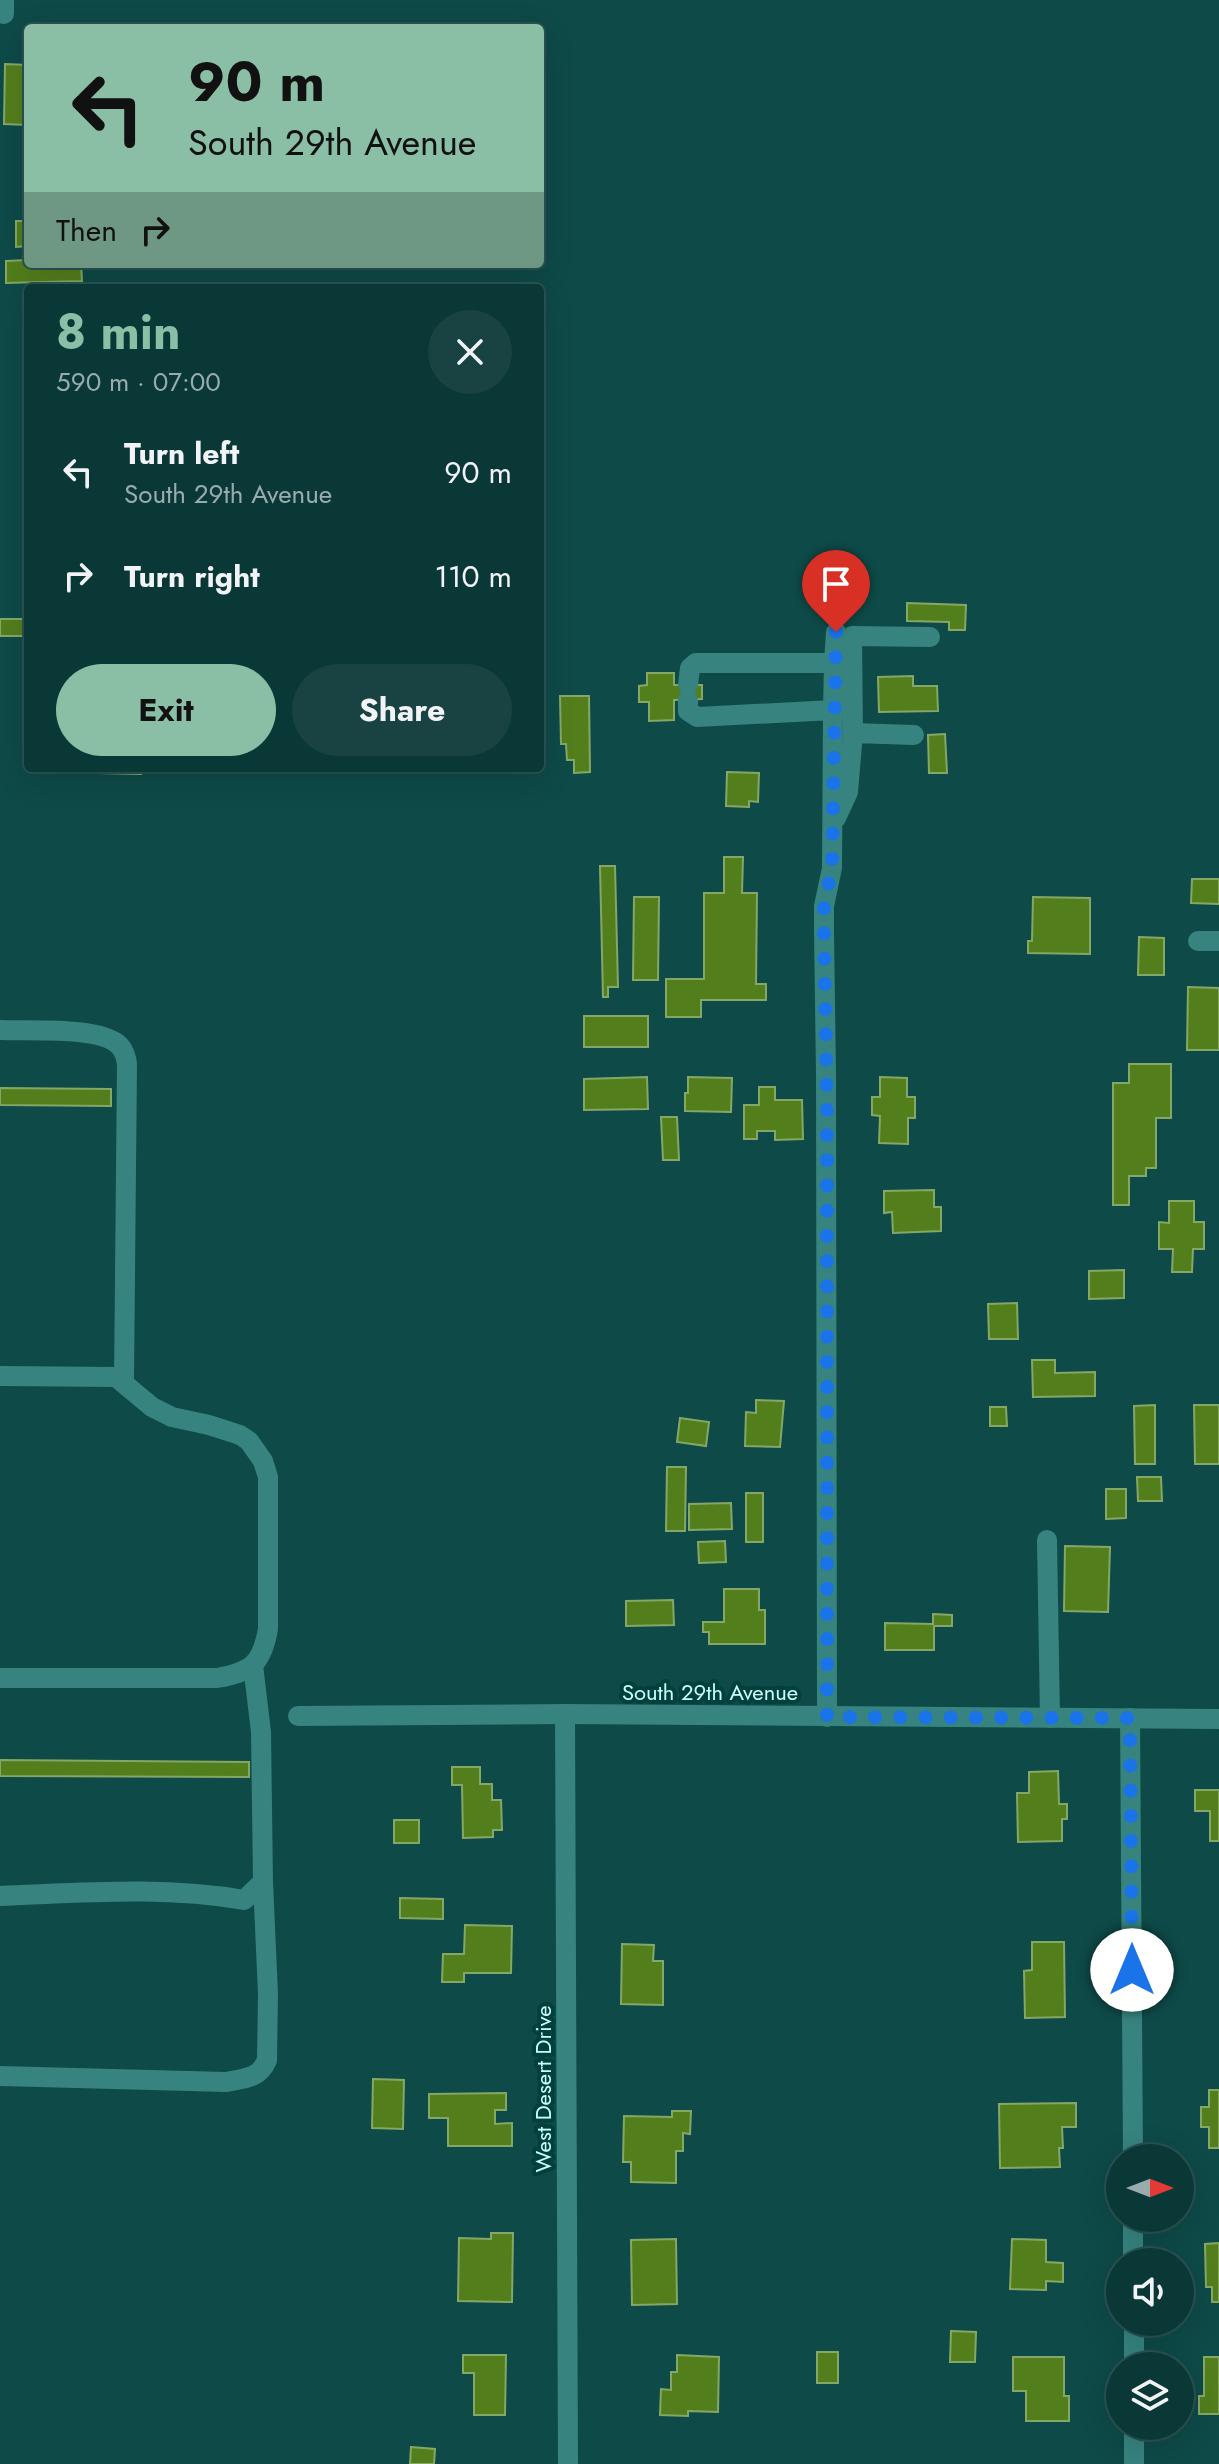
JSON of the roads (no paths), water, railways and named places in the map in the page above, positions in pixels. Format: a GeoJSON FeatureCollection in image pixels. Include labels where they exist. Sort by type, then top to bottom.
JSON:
{"type":"FeatureCollection","features":[{"type":"Feature","properties":{"kind":"street"},"geometry":{"type":"LineString","coordinates":[[827,1717],[824,906],[832,868],[836,632]]}},
{"type":"Feature","properties":{"kind":"street"},"geometry":{"type":"LineString","coordinates":[[833,826],[848,792],[853,733],[852,636],[930,637]]}},
{"type":"Feature","properties":{"kind":"street"},"geometry":{"type":"LineString","coordinates":[[833,710],[697,717],[688,711],[688,692],[690,668],[696,663],[834,663]]}},
{"type":"Feature","properties":{"kind":"street"},"geometry":{"type":"LineString","coordinates":[[853,733],[914,735]]}},
{"type":"Feature","properties":{"kind":"street"},"geometry":{"type":"LineString","coordinates":[[0,1030],[78,1032],[103,1036],[118,1043],[126,1054],[124,1381]]}},
{"type":"Feature","properties":{"kind":"street"},"geometry":{"type":"LineString","coordinates":[[0,1376],[116,1377],[152,1407],[172,1417],[240,1435],[257,1449],[268,1477],[268,1629],[265,1651],[253,1665],[236,1675],[217,1678],[0,1678]]}},
{"type":"Feature","properties":{"kind":"street"},"geometry":{"type":"LineString","coordinates":[[1047,1540],[1050,1718]]}},
{"type":"Feature","properties":{"kind":"street"},"geometry":{"type":"LineString","coordinates":[[0,2076],[226,2082],[255,2076],[263,2069],[267,2060],[268,1994],[261,1732],[253,1665]]}},
{"type":"Feature","properties":{"kind":"street","name":"South 29th Avenue"},"geometry":{"type":"LineString","coordinates":[[298,1716],[565,1714],[1219,1719]]}},
{"type":"Feature","properties":{"kind":"street","name":"West Desert Drive"},"geometry":{"type":"LineString","coordinates":[[565,1714],[568,2464]]}},
{"type":"Feature","properties":{"kind":"street"},"geometry":{"type":"LineString","coordinates":[[1130,1718],[1133,2144]]}},
{"type":"Feature","properties":{"kind":"street"},"geometry":{"type":"LineString","coordinates":[[0,1896],[156,1890],[244,1900],[263,1882]]}},
{"type":"Feature","properties":{"kind":"street"},"geometry":{"type":"LineString","coordinates":[[1134,2440],[1134,2464]]}}]}
